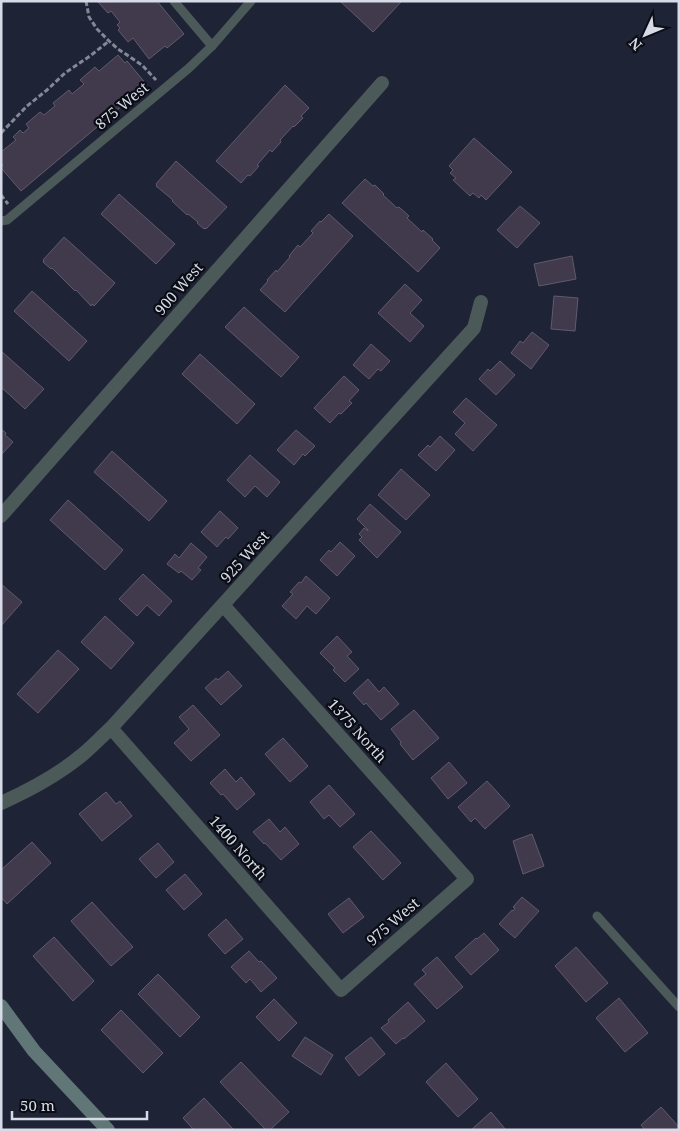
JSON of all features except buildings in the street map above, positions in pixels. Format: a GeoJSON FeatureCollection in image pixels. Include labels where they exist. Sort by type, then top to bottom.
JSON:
{"type":"FeatureCollection","features":[{"type":"Feature","properties":{"kind":"main road"},"geometry":{"type":"LineString","coordinates":[[1,1006],[34,1051],[108,1130]]}},
{"type":"Feature","properties":{"kind":"street","name":"900 West"},"geometry":{"type":"LineString","coordinates":[[1,516],[382,83]]}},
{"type":"Feature","properties":{"kind":"street","name":"925 West"},"geometry":{"type":"LineString","coordinates":[[1,802],[56,774],[81,756],[111,728],[474,328],[481,302]]}},
{"type":"Feature","properties":{"kind":"street","name":"1375 North"},"geometry":{"type":"LineString","coordinates":[[223,605],[466,879]]}},
{"type":"Feature","properties":{"kind":"street","name":"1400 North"},"geometry":{"type":"LineString","coordinates":[[111,728],[341,990]]}},
{"type":"Feature","properties":{"kind":"street","name":"975 West"},"geometry":{"type":"LineString","coordinates":[[341,990],[466,879]]}},
{"type":"Feature","properties":{"kind":"lane"},"geometry":{"type":"LineString","coordinates":[[174,1],[212,46]]}},
{"type":"Feature","properties":{"kind":"lane","name":"875 West"},"geometry":{"type":"LineString","coordinates":[[1,221],[7,220],[189,68],[212,46],[251,1]]}},
{"type":"Feature","properties":{"kind":"lane"},"geometry":{"type":"LineString","coordinates":[[597,916],[679,1007]]}},
{"type":"Feature","properties":{"kind":"path"},"geometry":{"type":"LineString","coordinates":[[86,1],[89,17],[97,29],[127,56],[148,70],[158,83]]}},
{"type":"Feature","properties":{"kind":"path"},"geometry":{"type":"LineString","coordinates":[[1,133],[64,73],[109,41]]}},
{"type":"Feature","properties":{"kind":"path"},"geometry":{"type":"LineString","coordinates":[[1,195],[8,205]]}}]}
